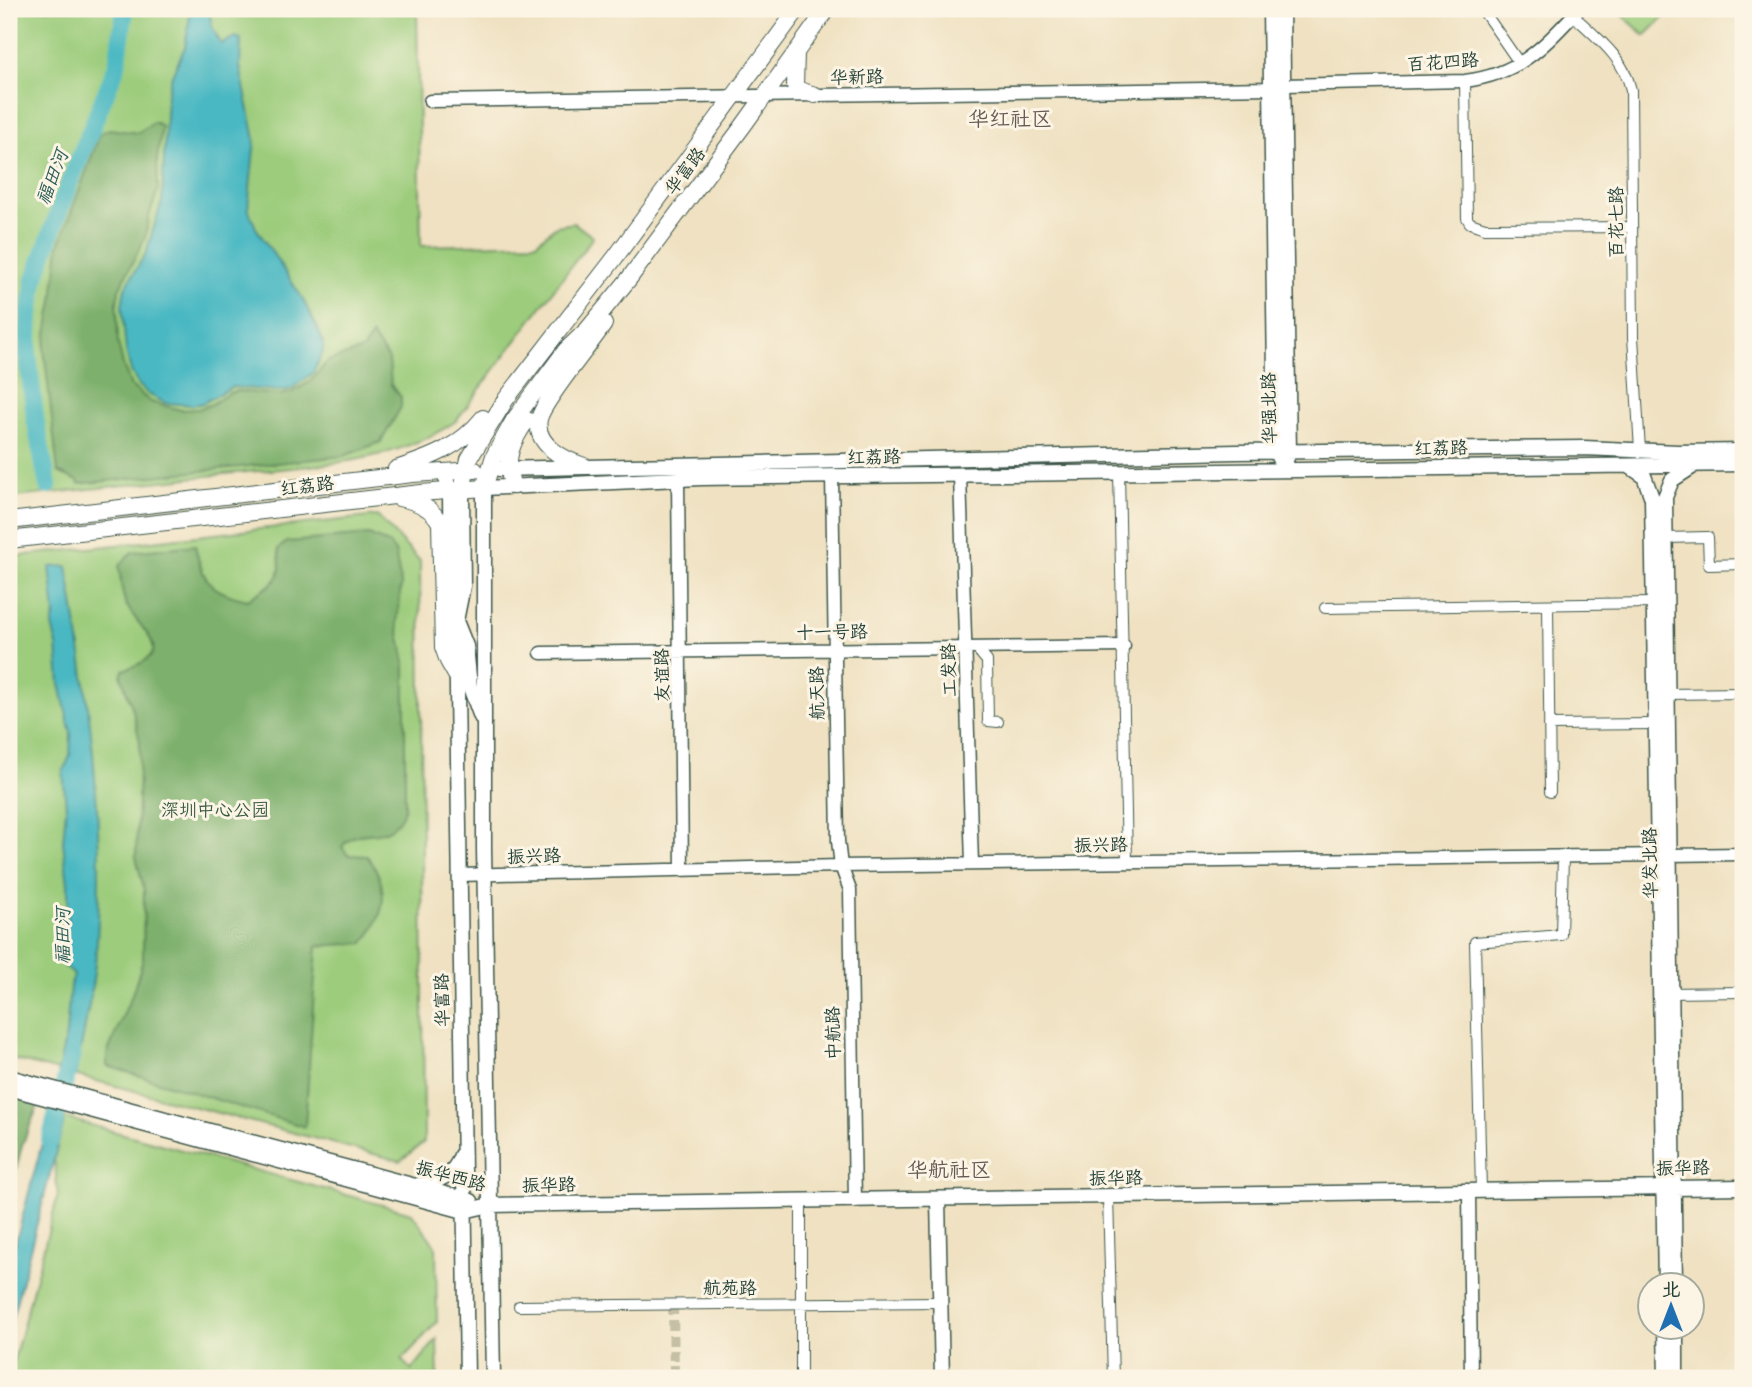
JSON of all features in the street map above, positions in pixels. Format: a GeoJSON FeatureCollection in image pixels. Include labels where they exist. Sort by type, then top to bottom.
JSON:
{"type":"FeatureCollection","features":[{"type":"Feature","properties":{"kind":"main road","name":"华富路"},"geometry":{"type":"LineString","coordinates":[[467,1378],[456,621],[451,599],[456,490],[479,440],[506,399],[614,259],[798,9]]}},
{"type":"Feature","properties":{"kind":"main road","name":"华富路"},"geometry":{"type":"LineString","coordinates":[[493,1378],[484,875],[485,488],[488,470],[510,426],[566,350],[587,330],[628,280],[827,9]]}},
{"type":"Feature","properties":{"kind":"main road","name":"华强北路"},"geometry":{"type":"LineString","coordinates":[[1270,9],[1277,86],[1283,470]]}},
{"type":"Feature","properties":{"kind":"main road","name":"华强北路"},"geometry":{"type":"LineString","coordinates":[[1277,86],[1282,9]]}},
{"type":"Feature","properties":{"kind":"main road"},"geometry":{"type":"LineString","coordinates":[[768,48],[792,57],[795,86],[815,95]]}},
{"type":"Feature","properties":{"kind":"main road","name":"华富路"},"geometry":{"type":"LineString","coordinates":[[508,469],[508,458],[514,440],[555,381],[579,323],[603,287],[614,259]]}},
{"type":"Feature","properties":{"kind":"main road"},"geometry":{"type":"LineString","coordinates":[[584,466],[558,455],[549,447],[538,421],[606,320],[628,280]]}},
{"type":"Feature","properties":{"kind":"main road"},"geometry":{"type":"LineString","coordinates":[[368,479],[448,449],[463,440],[485,415],[506,399]]}},
{"type":"Feature","properties":{"kind":"main road","name":"红荔路"},"geometry":{"type":"LineString","coordinates":[[9,521],[368,479],[508,469],[1283,452],[1584,448],[1743,451]]}},
{"type":"Feature","properties":{"kind":"main road","name":"红荔路"},"geometry":{"type":"LineString","coordinates":[[9,540],[390,496],[513,486],[832,477],[1743,464]]}},
{"type":"Feature","properties":{"kind":"main road","name":"华发北路"},"geometry":{"type":"LineString","coordinates":[[1624,465],[1642,474],[1651,491],[1655,723],[1663,855]]}},
{"type":"Feature","properties":{"kind":"main road","name":"华发北路"},"geometry":{"type":"LineString","coordinates":[[1674,1272],[1669,1187],[1663,855],[1667,694],[1665,497],[1668,485],[1683,471],[1705,465]]}},
{"type":"Feature","properties":{"kind":"main road"},"geometry":{"type":"LineString","coordinates":[[508,469],[513,486]]}},
{"type":"Feature","properties":{"kind":"main road","name":"华富路"},"geometry":{"type":"LineString","coordinates":[[444,472],[456,490]]}},
{"type":"Feature","properties":{"kind":"main road"},"geometry":{"type":"LineString","coordinates":[[390,496],[424,506],[440,523],[443,647],[447,661],[456,675]]}},
{"type":"Feature","properties":{"kind":"main road","name":"华富路"},"geometry":{"type":"LineString","coordinates":[[456,621],[464,637],[470,687],[484,725]]}},
{"type":"Feature","properties":{"kind":"main road","name":"振华西路"},"geometry":{"type":"LineString","coordinates":[[9,1077],[31,1088],[413,1185],[464,1205]]}},
{"type":"Feature","properties":{"kind":"main road","name":"振华西路"},"geometry":{"type":"LineString","coordinates":[[9,1088],[31,1088]]}},
{"type":"Feature","properties":{"kind":"main road","name":"振华西路"},"geometry":{"type":"LineString","coordinates":[[88,1102],[464,1205],[490,1205]]}},
{"type":"Feature","properties":{"kind":"main road"},"geometry":{"type":"LineString","coordinates":[[413,1185],[427,1184],[447,1175],[460,1160],[463,1148]]}},
{"type":"Feature","properties":{"kind":"main road","name":"华发北路"},"geometry":{"type":"LineString","coordinates":[[1666,1272],[1669,1187]]}},
{"type":"Feature","properties":{"kind":"main road","name":"振华路"},"geometry":{"type":"LineString","coordinates":[[490,1205],[1743,1187]]}},
{"type":"Feature","properties":{"kind":"main road"},"geometry":{"type":"LineString","coordinates":[[938,1200],[942,1378]]}},
{"type":"Feature","properties":{"kind":"main road"},"geometry":{"type":"LineString","coordinates":[[1665,1342],[1666,1378]]}},
{"type":"Feature","properties":{"kind":"main road"},"geometry":{"type":"LineString","coordinates":[[1676,1342],[1676,1378]]}},
{"type":"Feature","properties":{"kind":"street"},"geometry":{"type":"LineString","coordinates":[[1482,9],[1520,64]]}},
{"type":"Feature","properties":{"kind":"street","name":"百花四路"},"geometry":{"type":"LineString","coordinates":[[1277,86],[1465,81],[1487,77],[1520,64],[1539,50],[1576,12]]}},
{"type":"Feature","properties":{"kind":"street","name":"百花七路"},"geometry":{"type":"LineString","coordinates":[[1576,12],[1616,57],[1629,80],[1632,99],[1634,348],[1640,450]]}},
{"type":"Feature","properties":{"kind":"street"},"geometry":{"type":"LineString","coordinates":[[1465,81],[1467,218],[1470,223],[1485,228],[1632,227]]}},
{"type":"Feature","properties":{"kind":"street","name":"华新路"},"geometry":{"type":"LineString","coordinates":[[430,101],[1277,86]]}},
{"type":"Feature","properties":{"kind":"street"},"geometry":{"type":"LineString","coordinates":[[1119,472],[1127,862]]}},
{"type":"Feature","properties":{"kind":"street","name":"工发路"},"geometry":{"type":"LineString","coordinates":[[960,475],[971,648],[972,864]]}},
{"type":"Feature","properties":{"kind":"street","name":"航天路"},"geometry":{"type":"LineString","coordinates":[[832,477],[833,650],[841,866]]}},
{"type":"Feature","properties":{"kind":"street","name":"友谊路"},"geometry":{"type":"LineString","coordinates":[[678,480],[682,869]]}},
{"type":"Feature","properties":{"kind":"street"},"geometry":{"type":"LineString","coordinates":[[1665,538],[1708,537],[1709,565],[1743,564]]}},
{"type":"Feature","properties":{"kind":"street"},"geometry":{"type":"LineString","coordinates":[[1325,608],[1653,603]]}},
{"type":"Feature","properties":{"kind":"street"},"geometry":{"type":"LineString","coordinates":[[1548,605],[1550,792]]}},
{"type":"Feature","properties":{"kind":"street","name":"十一号路"},"geometry":{"type":"LineString","coordinates":[[541,653],[1124,646]]}},
{"type":"Feature","properties":{"kind":"street"},"geometry":{"type":"LineString","coordinates":[[971,648],[987,661],[988,721],[998,722]]}},
{"type":"Feature","properties":{"kind":"street"},"geometry":{"type":"LineString","coordinates":[[1667,694],[1743,693]]}},
{"type":"Feature","properties":{"kind":"street"},"geometry":{"type":"LineString","coordinates":[[1549,725],[1655,723]]}},
{"type":"Feature","properties":{"kind":"street","name":"振兴路"},"geometry":{"type":"LineString","coordinates":[[459,875],[841,866],[1743,854]]}},
{"type":"Feature","properties":{"kind":"street"},"geometry":{"type":"LineString","coordinates":[[1471,1378],[1475,1191],[1475,942],[1561,935],[1563,856]]}},
{"type":"Feature","properties":{"kind":"street","name":"中航路"},"geometry":{"type":"LineString","coordinates":[[841,866],[850,890],[855,1201]]}},
{"type":"Feature","properties":{"kind":"street"},"geometry":{"type":"LineString","coordinates":[[1665,993],[1743,992]]}},
{"type":"Feature","properties":{"kind":"street"},"geometry":{"type":"LineString","coordinates":[[1108,1197],[1113,1378]]}},
{"type":"Feature","properties":{"kind":"street"},"geometry":{"type":"LineString","coordinates":[[801,1201],[801,1378]]}},
{"type":"Feature","properties":{"kind":"street","name":"航苑路"},"geometry":{"type":"LineString","coordinates":[[519,1306],[941,1302]]}},
{"type":"Feature","properties":{"kind":"green space"},"geometry":{"type":"Polygon","coordinates":[[[9,9],[417,9],[421,246],[536,243],[556,226],[574,223],[593,237],[456,421],[430,436],[403,448],[345,462],[9,498],[9,9]]]}},
{"type":"Feature","properties":{"kind":"green space"},"geometry":{"type":"Polygon","coordinates":[[[1631,9],[1672,9],[1645,36],[1624,16],[1631,9]]]}},
{"type":"Feature","properties":{"kind":"green space"},"geometry":{"type":"Polygon","coordinates":[[[154,122],[162,126],[157,159],[158,190],[145,238],[119,289],[117,302],[118,343],[131,386],[151,402],[181,410],[198,409],[237,391],[279,395],[290,393],[310,382],[328,361],[362,350],[372,336],[389,360],[391,385],[401,397],[401,407],[381,442],[344,456],[79,484],[78,481],[58,472],[44,349],[59,245],[100,134],[109,129],[138,133],[154,122]]]}},
{"type":"Feature","properties":{"kind":"green space","name":"深圳中心公园"},"geometry":{"type":"Polygon","coordinates":[[[377,516],[420,561],[424,1142],[400,1161],[9,1058],[9,557],[377,516]]]}},
{"type":"Feature","properties":{"kind":"green space"},"geometry":{"type":"Polygon","coordinates":[[[369,535],[389,544],[395,552],[401,584],[397,623],[405,662],[405,808],[391,828],[349,839],[342,847],[348,855],[367,856],[380,878],[383,900],[377,921],[364,943],[317,946],[305,1127],[107,1066],[107,1054],[133,992],[143,960],[144,889],[136,857],[140,742],[133,710],[121,676],[123,670],[150,657],[153,650],[152,642],[126,604],[119,566],[132,552],[195,545],[201,568],[210,583],[225,593],[248,600],[275,580],[280,569],[278,549],[287,542],[369,535]]]}},
{"type":"Feature","properties":{"kind":"green space"},"geometry":{"type":"Polygon","coordinates":[[[9,1093],[40,1101],[22,1145],[9,1199],[9,1093]]]}},
{"type":"Feature","properties":{"kind":"green space"},"geometry":{"type":"Polygon","coordinates":[[[65,1118],[412,1213],[436,1247],[437,1322],[402,1360],[412,1370],[437,1339],[438,1378],[9,1378],[58,1195],[54,1156],[65,1118]]]}},
{"type":"Feature","properties":{"kind":"water"},"geometry":{"type":"Polygon","coordinates":[[[191,9],[209,9],[212,27],[221,44],[235,37],[241,39],[240,67],[255,139],[248,208],[256,228],[301,296],[323,342],[323,352],[313,373],[291,389],[280,391],[232,387],[203,403],[193,405],[165,403],[148,394],[138,384],[131,371],[126,350],[122,306],[125,288],[146,253],[162,201],[167,94],[172,75],[185,47],[191,9]]]}},
{"type":"Feature","properties":{"kind":"water"},"geometry":{"type":"Polygon","coordinates":[[[67,566],[88,705],[99,847],[96,958],[75,1077],[58,1073],[66,1034],[70,986],[74,975],[62,964],[60,957],[68,915],[68,884],[63,842],[66,808],[63,772],[70,756],[71,734],[60,684],[57,645],[52,626],[55,614],[50,567],[67,566]]]}},
{"type":"Feature","properties":{"kind":"water"},"geometry":{"type":"Polygon","coordinates":[[[49,1117],[64,1121],[9,1330],[9,1267],[49,1117]]]}},
{"type":"Feature","properties":{"kind":"waterway","name":"福田河"},"geometry":{"type":"LineString","coordinates":[[48,486],[35,418],[28,355],[35,279],[65,194],[117,65],[125,9]]}},
{"type":"Feature","properties":{"kind":"waterway","name":"福田河"},"geometry":{"type":"LineString","coordinates":[[50,1141],[72,1053]]}},
{"type":"Feature","properties":{"kind":"tunnel"},"geometry":{"type":"LineString","coordinates":[[673,1305],[674,1378]]}},
{"type":"Feature","properties":{"kind":"district","name":"华红社区"},"geometry":{"type":"Point","coordinates":[1010,119]}},
{"type":"Feature","properties":{"kind":"district","name":"华航社区"},"geometry":{"type":"Point","coordinates":[949,1170]}}]}
